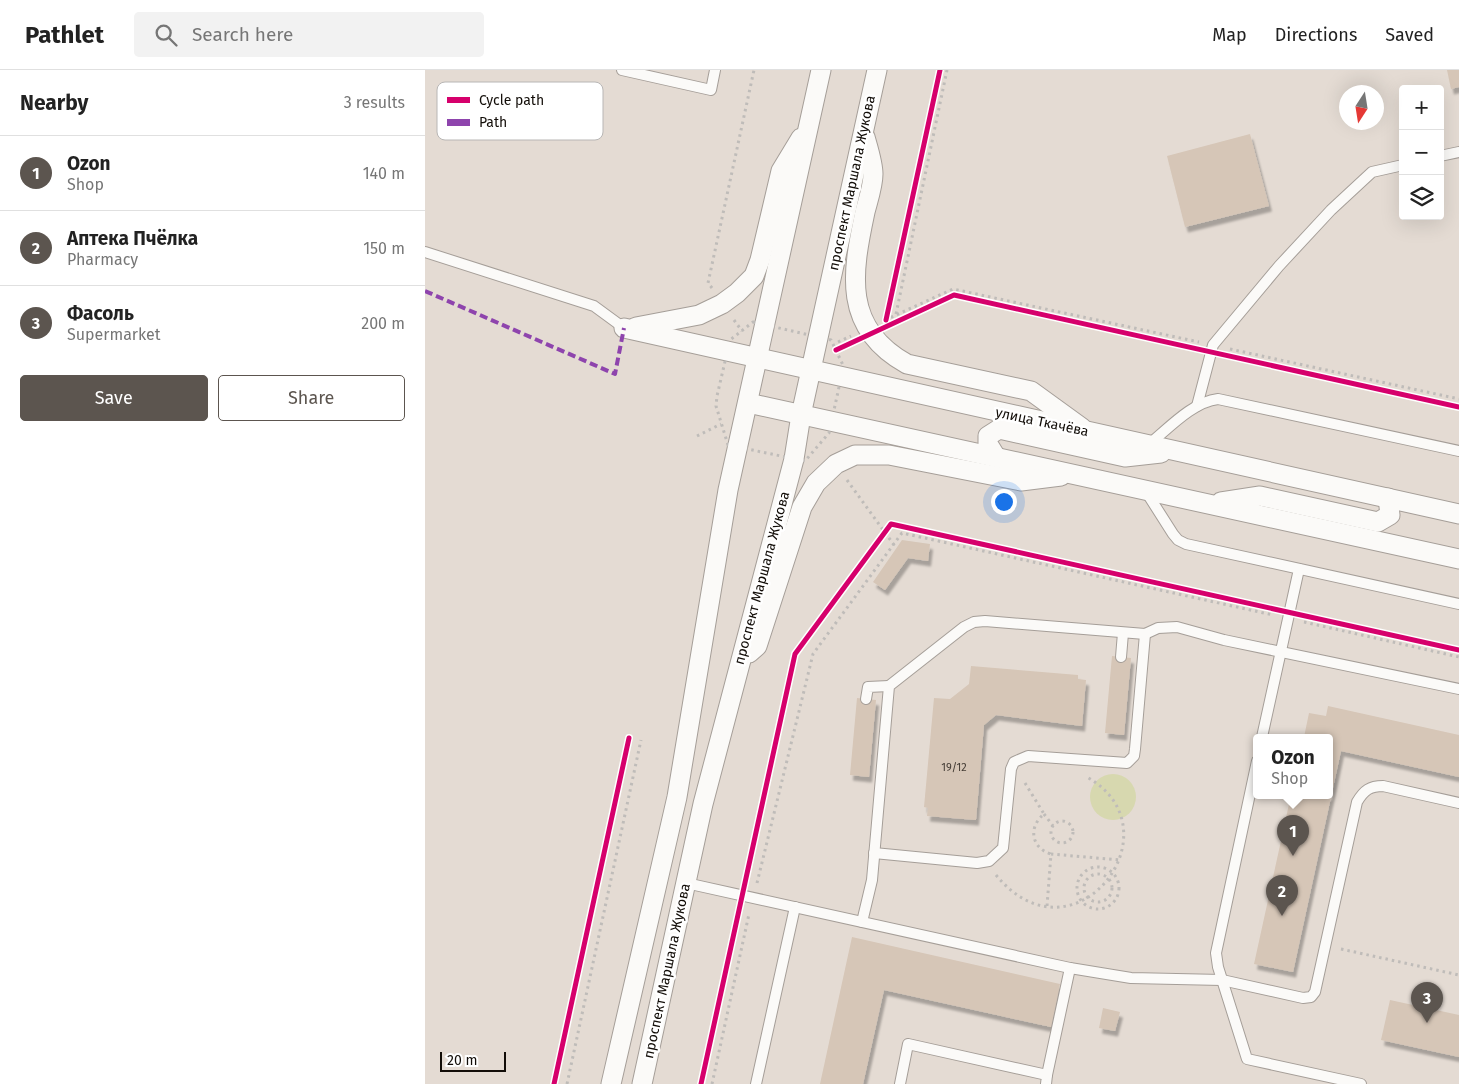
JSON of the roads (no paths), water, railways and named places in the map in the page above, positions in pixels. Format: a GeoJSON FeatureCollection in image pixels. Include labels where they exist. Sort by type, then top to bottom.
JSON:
{"type":"FeatureCollection","features":[{"type":"Feature","properties":{"kind":"street","name":"проспект Маршала Жукова"},"geometry":{"type":"LineString","coordinates":[[611,1084],[677,797],[728,490],[821,70]]}},
{"type":"Feature","properties":{"kind":"street","name":"проспект Маршала Жукова"},"geometry":{"type":"LineString","coordinates":[[642,1084],[703,804],[794,460],[801,415],[811,371],[825,341],[877,70]]}},
{"type":"Feature","properties":{"kind":"street"},"geometry":{"type":"LineString","coordinates":[[624,328],[699,315],[722,304],[737,293],[753,276],[760,260],[781,171],[809,126]]}},
{"type":"Feature","properties":{"kind":"street"},"geometry":{"type":"LineString","coordinates":[[864,131],[873,174],[855,262],[854,289],[859,311],[870,329],[892,356],[907,364],[1031,391],[1087,432]]}},
{"type":"Feature","properties":{"kind":"street","name":"улица Ткачёва"},"geometry":{"type":"LineString","coordinates":[[624,328],[1459,514]]}},
{"type":"Feature","properties":{"kind":"street"},"geometry":{"type":"LineString","coordinates":[[748,403],[1459,559]]}},
{"type":"Feature","properties":{"kind":"street"},"geometry":{"type":"LineString","coordinates":[[996,457],[988,444],[988,436],[999,429],[1125,456],[1177,452]]}},
{"type":"Feature","properties":{"kind":"street"},"geometry":{"type":"LineString","coordinates":[[741,660],[757,646],[802,506],[816,483],[836,464],[855,455],[875,454],[889,455],[1021,481],[1075,474]]}},
{"type":"Feature","properties":{"kind":"street"},"geometry":{"type":"LineString","coordinates":[[1210,504],[1260,496],[1378,522],[1390,515],[1388,498]]}},
{"type":"Feature","properties":{"kind":"lane"},"geometry":{"type":"LineString","coordinates":[[622,70],[711,90],[715,70]]}},
{"type":"Feature","properties":{"kind":"lane"},"geometry":{"type":"LineString","coordinates":[[1444,155],[1459,152]]}},
{"type":"Feature","properties":{"kind":"lane"},"geometry":{"type":"LineString","coordinates":[[1197,406],[1213,345],[1279,266],[1331,210],[1372,172],[1399,166]]}},
{"type":"Feature","properties":{"kind":"lane"},"geometry":{"type":"LineString","coordinates":[[425,252],[594,306],[624,328]]}},
{"type":"Feature","properties":{"kind":"lane"},"geometry":{"type":"LineString","coordinates":[[1148,445],[1207,400],[1230,400],[1459,451]]}},
{"type":"Feature","properties":{"kind":"lane"},"geometry":{"type":"LineString","coordinates":[[1145,490],[1178,540],[1459,604]]}},
{"type":"Feature","properties":{"kind":"lane"},"geometry":{"type":"LineString","coordinates":[[1263,734],[1299,569]]}},
{"type":"Feature","properties":{"kind":"lane"},"geometry":{"type":"LineString","coordinates":[[866,699],[869,687],[889,686],[964,627],[973,622],[985,621],[1145,634],[1158,628],[1177,627],[1224,640],[1281,650],[1459,690]]}},
{"type":"Feature","properties":{"kind":"lane"},"geometry":{"type":"LineString","coordinates":[[1121,657],[1123,633]]}},
{"type":"Feature","properties":{"kind":"lane"},"geometry":{"type":"LineString","coordinates":[[874,854],[977,863],[989,861],[1003,848],[1011,770],[1014,762],[1028,756],[1117,764],[1127,763],[1134,756],[1145,634]]}},
{"type":"Feature","properties":{"kind":"lane"},"geometry":{"type":"LineString","coordinates":[[863,922],[872,880],[889,686]]}},
{"type":"Feature","properties":{"kind":"lane"},"geometry":{"type":"LineString","coordinates":[[1253,779],[1216,953],[1222,980],[1247,1059],[1361,1084]]}},
{"type":"Feature","properties":{"kind":"lane"},"geometry":{"type":"LineString","coordinates":[[686,883],[1069,968],[1131,978],[1222,980],[1303,998],[1311,997],[1315,992],[1357,802],[1363,792],[1372,786],[1383,786],[1459,803]]}},
{"type":"Feature","properties":{"kind":"lane"},"geometry":{"type":"LineString","coordinates":[[756,1084],[795,907]]}},
{"type":"Feature","properties":{"kind":"lane"},"geometry":{"type":"LineString","coordinates":[[900,1084],[908,1044],[1047,1079],[1069,968]]}},
{"type":"Feature","properties":{"kind":"place","name":"Ozon"},"geometry":{"type":"Point","coordinates":[1293,856]}},
{"type":"Feature","properties":{"kind":"place","name":"Аптека Пчёлка"},"geometry":{"type":"Point","coordinates":[1282,916]}},
{"type":"Feature","properties":{"kind":"place","name":"Фасоль"},"geometry":{"type":"Point","coordinates":[1427,1023]}}]}
